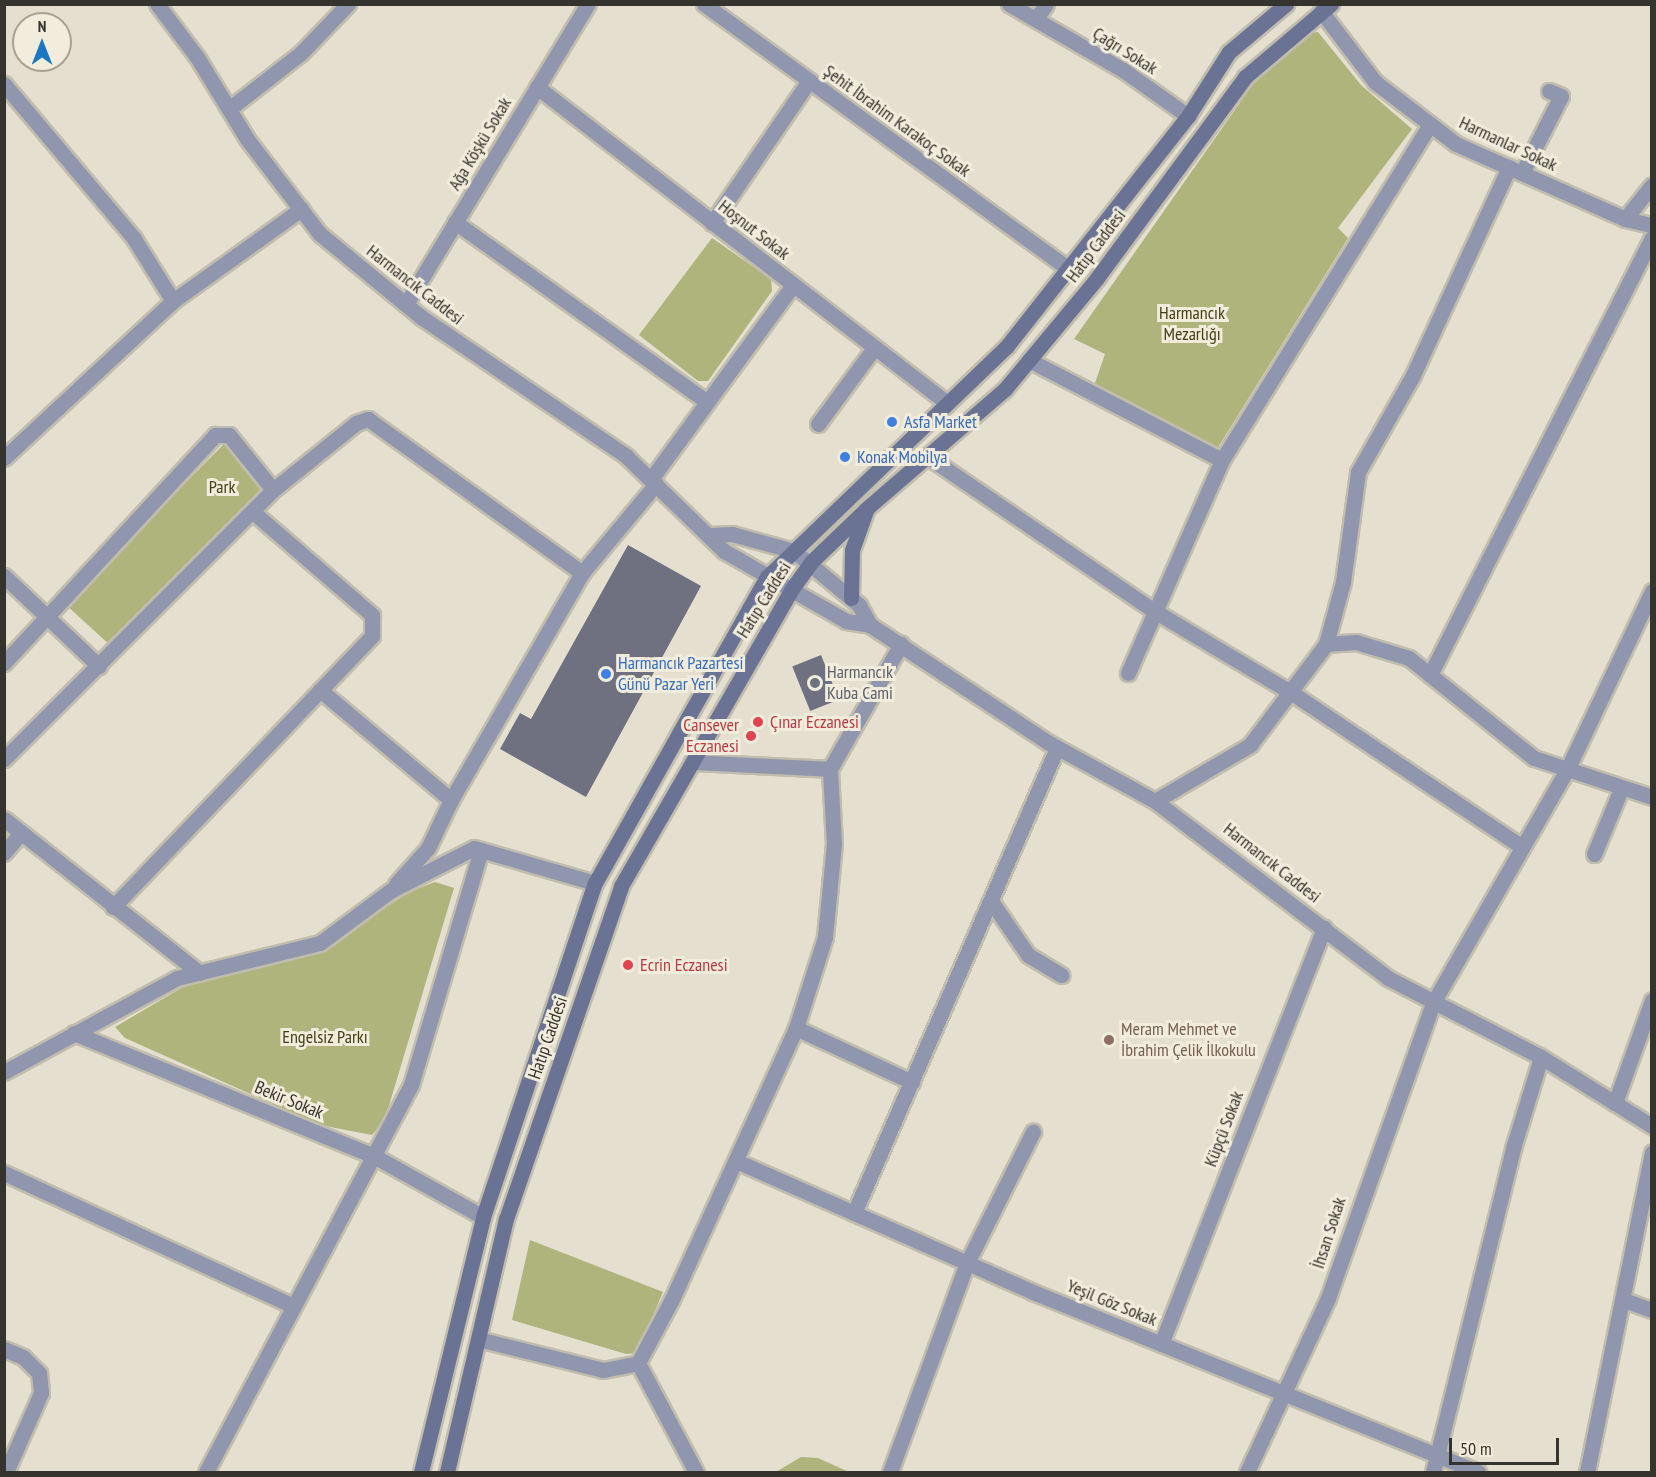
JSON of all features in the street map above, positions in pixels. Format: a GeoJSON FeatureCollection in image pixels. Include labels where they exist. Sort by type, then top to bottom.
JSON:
{"type":"FeatureCollection","features":[{"type":"Feature","properties":{"kind":"main road","name":"Hatıp Caddesi"},"geometry":{"type":"LineString","coordinates":[[421,1473],[483,1217],[595,883],[767,578],[1006,346],[1188,116],[1229,52],[1286,4]]}},
{"type":"Feature","properties":{"kind":"main road","name":"Hatıp Caddesi"},"geometry":{"type":"LineString","coordinates":[[447,1473],[506,1219],[621,886],[791,590],[811,562],[866,510],[1005,389],[1097,278],[1245,77],[1326,8]]}},
{"type":"Feature","properties":{"kind":"main road"},"geometry":{"type":"LineString","coordinates":[[851,598],[851,557],[866,510]]}},
{"type":"Feature","properties":{"kind":"street","name":"Harmancık Caddesi"},"geometry":{"type":"LineString","coordinates":[[157,4],[229,110],[320,234],[406,304],[626,456],[711,535],[724,551],[767,578],[846,621],[870,625],[1057,748],[1155,801],[1388,978],[1541,1057],[1652,1126]]}},
{"type":"Feature","properties":{"kind":"street"},"geometry":{"type":"LineString","coordinates":[[229,110],[301,53],[348,4]]}},
{"type":"Feature","properties":{"kind":"street","name":"Ağa Köşkü Sokak"},"geometry":{"type":"LineString","coordinates":[[406,304],[588,4]]}},
{"type":"Feature","properties":{"kind":"street","name":"Şehit İbrahim Karakoç Sokak"},"geometry":{"type":"LineString","coordinates":[[704,4],[1068,268]]}},
{"type":"Feature","properties":{"kind":"street","name":"Çağrı Sokak"},"geometry":{"type":"LineString","coordinates":[[1009,4],[1123,70],[1188,116]]}},
{"type":"Feature","properties":{"kind":"street"},"geometry":{"type":"LineString","coordinates":[[1036,20],[1046,4]]}},
{"type":"Feature","properties":{"kind":"street","name":"Harmanlar Sokak"},"geometry":{"type":"LineString","coordinates":[[1326,8],[1376,82],[1456,144],[1625,219],[1652,225]]}},
{"type":"Feature","properties":{"kind":"street"},"geometry":{"type":"LineString","coordinates":[[712,223],[809,81]]}},
{"type":"Feature","properties":{"kind":"street"},"geometry":{"type":"LineString","coordinates":[[4,84],[133,237],[173,301]]}},
{"type":"Feature","properties":{"kind":"street","name":"Hoşnut Sokak"},"geometry":{"type":"LineString","coordinates":[[537,87],[947,403]]}},
{"type":"Feature","properties":{"kind":"street"},"geometry":{"type":"LineString","coordinates":[[1155,801],[1250,745],[1292,693],[1326,644],[1343,582],[1358,472],[1413,375],[1515,170],[1561,96],[1549,91]]}},
{"type":"Feature","properties":{"kind":"street"},"geometry":{"type":"LineString","coordinates":[[1128,673],[1222,460],[1430,124]]}},
{"type":"Feature","properties":{"kind":"street"},"geometry":{"type":"LineString","coordinates":[[1625,219],[1652,184]]}},
{"type":"Feature","properties":{"kind":"street"},"geometry":{"type":"LineString","coordinates":[[4,458],[173,301],[301,209]]}},
{"type":"Feature","properties":{"kind":"street"},"geometry":{"type":"LineString","coordinates":[[455,222],[707,402]]}},
{"type":"Feature","properties":{"kind":"street"},"geometry":{"type":"LineString","coordinates":[[1430,675],[1652,238]]}},
{"type":"Feature","properties":{"kind":"street"},"geometry":{"type":"LineString","coordinates":[[390,891],[428,848],[451,800],[582,573],[653,482],[707,402],[793,285]]}},
{"type":"Feature","properties":{"kind":"street"},"geometry":{"type":"LineString","coordinates":[[818,424],[874,348]]}},
{"type":"Feature","properties":{"kind":"street"},"geometry":{"type":"LineString","coordinates":[[1029,360],[1222,460]]}},
{"type":"Feature","properties":{"kind":"street"},"geometry":{"type":"LineString","coordinates":[[4,759],[273,490],[356,423],[368,419],[582,573]]}},
{"type":"Feature","properties":{"kind":"street"},"geometry":{"type":"LineString","coordinates":[[4,663],[215,435],[229,435],[273,490]]}},
{"type":"Feature","properties":{"kind":"street"},"geometry":{"type":"LineString","coordinates":[[927,456],[1156,612],[1292,693],[1522,847]]}},
{"type":"Feature","properties":{"kind":"street"},"geometry":{"type":"LineString","coordinates":[[113,907],[372,636],[372,615],[253,512]]}},
{"type":"Feature","properties":{"kind":"street"},"geometry":{"type":"LineString","coordinates":[[711,535],[732,534],[794,551],[811,562],[851,598],[870,625]]}},
{"type":"Feature","properties":{"kind":"street"},"geometry":{"type":"LineString","coordinates":[[4,576],[99,666]]}},
{"type":"Feature","properties":{"kind":"street","name":"İhsan Sokak"},"geometry":{"type":"LineString","coordinates":[[1247,1473],[1281,1393],[1328,1298],[1434,1001],[1567,770],[1652,591]]}},
{"type":"Feature","properties":{"kind":"street"},"geometry":{"type":"LineString","coordinates":[[638,1363],[736,1161],[796,1028],[825,937],[834,844],[830,769],[901,644]]}},
{"type":"Feature","properties":{"kind":"street"},"geometry":{"type":"LineString","coordinates":[[1326,644],[1367,645],[1409,658],[1534,758],[1621,789],[1652,797]]}},
{"type":"Feature","properties":{"kind":"street"},"geometry":{"type":"LineString","coordinates":[[320,690],[451,800]]}},
{"type":"Feature","properties":{"kind":"street"},"geometry":{"type":"LineString","coordinates":[[854,1213],[1057,748]]}},
{"type":"Feature","properties":{"kind":"street"},"geometry":{"type":"LineString","coordinates":[[692,762],[830,769]]}},
{"type":"Feature","properties":{"kind":"street"},"geometry":{"type":"LineString","coordinates":[[1594,854],[1621,789]]}},
{"type":"Feature","properties":{"kind":"street"},"geometry":{"type":"LineString","coordinates":[[4,819],[113,907],[200,973]]}},
{"type":"Feature","properties":{"kind":"street"},"geometry":{"type":"LineString","coordinates":[[4,853],[21,833]]}},
{"type":"Feature","properties":{"kind":"street"},"geometry":{"type":"LineString","coordinates":[[4,1072],[177,978],[320,944],[390,891],[474,848],[595,883]]}},
{"type":"Feature","properties":{"kind":"street"},"geometry":{"type":"LineString","coordinates":[[206,1473],[291,1305],[411,1085],[481,850]]}},
{"type":"Feature","properties":{"kind":"street"},"geometry":{"type":"LineString","coordinates":[[991,901],[1028,955],[1060,975]]}},
{"type":"Feature","properties":{"kind":"street","name":"Küpçü Sokak"},"geometry":{"type":"LineString","coordinates":[[1161,1344],[1324,928]]}},
{"type":"Feature","properties":{"kind":"street"},"geometry":{"type":"LineString","coordinates":[[1615,1103],[1652,1000]]}},
{"type":"Feature","properties":{"kind":"street"},"geometry":{"type":"LineString","coordinates":[[796,1028],[912,1082]]}},
{"type":"Feature","properties":{"kind":"street","name":"Bekir Sokak"},"geometry":{"type":"LineString","coordinates":[[74,1033],[374,1156],[483,1217]]}},
{"type":"Feature","properties":{"kind":"street"},"geometry":{"type":"LineString","coordinates":[[1433,1473],[1514,1145],[1541,1057]]}},
{"type":"Feature","properties":{"kind":"street"},"geometry":{"type":"LineString","coordinates":[[890,1473],[967,1263],[1033,1132]]}},
{"type":"Feature","properties":{"kind":"street"},"geometry":{"type":"LineString","coordinates":[[1587,1473],[1652,1154]]}},
{"type":"Feature","properties":{"kind":"street","name":"Yeşil Göz Sokak"},"geometry":{"type":"LineString","coordinates":[[736,1161],[967,1263],[1478,1473]]}},
{"type":"Feature","properties":{"kind":"street"},"geometry":{"type":"LineString","coordinates":[[4,1173],[291,1305]]}},
{"type":"Feature","properties":{"kind":"street"},"geometry":{"type":"LineString","coordinates":[[1624,1300],[1652,1310]]}},
{"type":"Feature","properties":{"kind":"street"},"geometry":{"type":"LineString","coordinates":[[478,1339],[603,1370],[638,1363]]}},
{"type":"Feature","properties":{"kind":"street"},"geometry":{"type":"LineString","coordinates":[[4,1349],[23,1358],[39,1373],[41,1393],[6,1473]]}},
{"type":"Feature","properties":{"kind":"street"},"geometry":{"type":"LineString","coordinates":[[638,1363],[696,1473]]}},
{"type":"Feature","properties":{"kind":"green space","name":"Harmancık Mezarlığı"},"geometry":{"type":"Polygon","coordinates":[[[1318,32],[1361,85],[1412,129],[1338,228],[1348,238],[1217,449],[1094,386],[1105,354],[1074,339],[1258,77],[1301,34],[1318,32]]]}},
{"type":"Feature","properties":{"kind":"green space"},"geometry":{"type":"Polygon","coordinates":[[[712,238],[771,279],[772,291],[708,381],[698,381],[639,335],[712,238]]]}},
{"type":"Feature","properties":{"kind":"green space","name":"Park"},"geometry":{"type":"Polygon","coordinates":[[[226,442],[263,484],[259,497],[111,646],[65,604],[226,442]]]}},
{"type":"Feature","properties":{"kind":"green space","name":"Engelsiz Parkı"},"geometry":{"type":"Polygon","coordinates":[[[435,882],[454,888],[385,1119],[372,1135],[320,1125],[125,1038],[115,1027],[183,987],[316,954],[409,892],[435,882]]]}},
{"type":"Feature","properties":{"kind":"green space"},"geometry":{"type":"Polygon","coordinates":[[[530,1240],[663,1292],[637,1353],[626,1354],[512,1320],[530,1240]]]}},
{"type":"Feature","properties":{"kind":"green space"},"geometry":{"type":"Polygon","coordinates":[[[801,1457],[818,1458],[849,1472],[776,1472],[801,1457]]]}},
{"type":"Feature","properties":{"kind":"building","name":"Harmancık Pazartesi Günü Pazar Yeri"},"geometry":{"type":"Polygon","coordinates":[[[628,545],[701,586],[586,797],[500,749],[520,713],[531,719],[628,545]]]}},
{"type":"Feature","properties":{"kind":"building","name":"Harmancık Kuba Cami"},"geometry":{"type":"Polygon","coordinates":[[[821,655],[839,700],[810,711],[792,667],[821,655]]]}},
{"type":"Feature","properties":{"kind":"place","name":"Asfa Market"},"geometry":{"type":"Point","coordinates":[892,422]}},
{"type":"Feature","properties":{"kind":"place","name":"Konak Mobilya"},"geometry":{"type":"Point","coordinates":[845,457]}},
{"type":"Feature","properties":{"kind":"place","name":"Harmancık Pazartesi Günü Pazar Yeri"},"geometry":{"type":"Point","coordinates":[606,674]}},
{"type":"Feature","properties":{"kind":"place","name":"Harmancık Kuba Cami"},"geometry":{"type":"Point","coordinates":[815,683]}},
{"type":"Feature","properties":{"kind":"place","name":"Çınar Eczanesi"},"geometry":{"type":"Point","coordinates":[758,722]}},
{"type":"Feature","properties":{"kind":"place","name":"Cansever Eczanesi"},"geometry":{"type":"Point","coordinates":[751,736]}},
{"type":"Feature","properties":{"kind":"place","name":"Ecrin Eczanesi"},"geometry":{"type":"Point","coordinates":[628,965]}},
{"type":"Feature","properties":{"kind":"place","name":"Meram Mehmet ve İbrahim Çelik İlkokulu"},"geometry":{"type":"Point","coordinates":[1109,1040]}}]}
